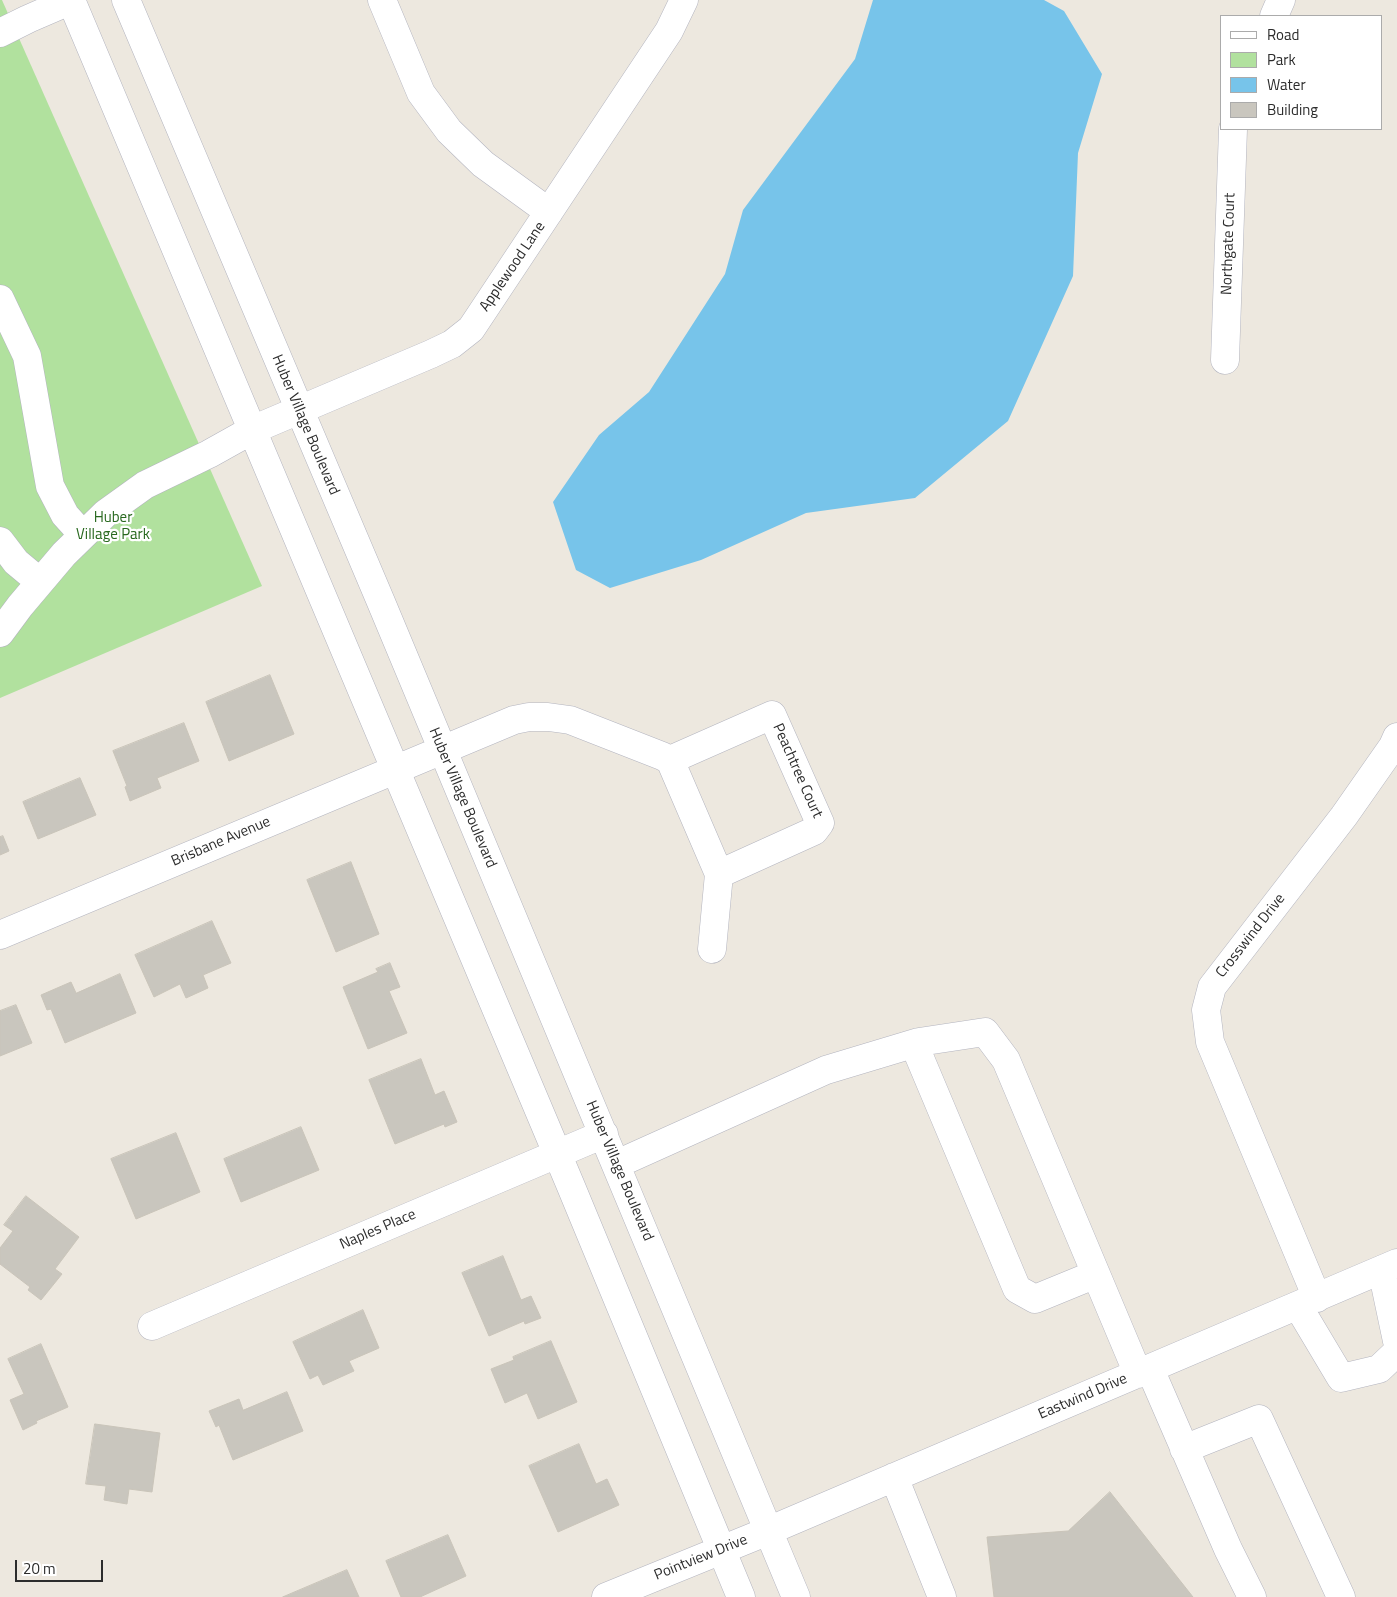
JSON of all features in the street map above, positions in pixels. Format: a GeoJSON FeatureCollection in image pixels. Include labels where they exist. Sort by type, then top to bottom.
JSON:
{"type":"FeatureCollection","features":[{"type":"Feature","properties":{"kind":"street"},"geometry":{"type":"LineString","coordinates":[[0,33],[71,0],[557,1153],[741,1597]]}},
{"type":"Feature","properties":{"kind":"street","name":"Huber Village Boulevard"},"geometry":{"type":"LineString","coordinates":[[126,0],[617,1164],[796,1597]]}},
{"type":"Feature","properties":{"kind":"street"},"geometry":{"type":"LineString","coordinates":[[382,0],[421,93],[449,131],[483,164],[549,212]]}},
{"type":"Feature","properties":{"kind":"street","name":"Applewood Lane"},"geometry":{"type":"LineString","coordinates":[[0,633],[64,554],[106,513],[145,485],[209,454],[252,430],[452,344],[471,329],[669,30],[684,0]]}},
{"type":"Feature","properties":{"kind":"street"},"geometry":{"type":"LineString","coordinates":[[1274,15],[1281,0]]}},
{"type":"Feature","properties":{"kind":"street","name":"Northgate Court"},"geometry":{"type":"LineString","coordinates":[[1226,360],[1233,130]]}},
{"type":"Feature","properties":{"kind":"street"},"geometry":{"type":"LineString","coordinates":[[0,299],[26,356],[50,486],[65,516],[83,535]]}},
{"type":"Feature","properties":{"kind":"street"},"geometry":{"type":"LineString","coordinates":[[0,542],[16,562],[40,582]]}},
{"type":"Feature","properties":{"kind":"street","name":"Peachtree Court"},"geometry":{"type":"LineString","coordinates":[[670,760],[772,715],[820,823],[814,831],[719,874]]}},
{"type":"Feature","properties":{"kind":"street"},"geometry":{"type":"LineString","coordinates":[[442,749],[514,720],[529,717],[548,717],[570,720],[670,760],[719,874],[712,949]]}},
{"type":"Feature","properties":{"kind":"street","name":"Crosswind Drive"},"geometry":{"type":"LineString","coordinates":[[1397,737],[1393,746],[1344,816],[1212,987],[1206,1010],[1210,1042],[1308,1302],[1341,1378],[1379,1369],[1397,1352]]}},
{"type":"Feature","properties":{"kind":"street","name":"Brisbane Avenue"},"geometry":{"type":"LineString","coordinates":[[0,935],[442,749]]}},
{"type":"Feature","properties":{"kind":"street"},"geometry":{"type":"LineString","coordinates":[[617,1164],[826,1070],[914,1044],[984,1032],[1006,1060],[1096,1274],[1184,1449],[1228,1549],[1252,1597]]}},
{"type":"Feature","properties":{"kind":"street"},"geometry":{"type":"LineString","coordinates":[[914,1044],[1017,1289],[1035,1299],[1096,1274]]}},
{"type":"Feature","properties":{"kind":"street","name":"Naples Place"},"geometry":{"type":"LineString","coordinates":[[152,1326],[604,1134]]}},
{"type":"Feature","properties":{"kind":"street"},"geometry":{"type":"LineString","coordinates":[[1390,1266],[1397,1341]]}},
{"type":"Feature","properties":{"kind":"street","name":"Eastwind Drive"},"geometry":{"type":"LineString","coordinates":[[768,1530],[1390,1266]]}},
{"type":"Feature","properties":{"kind":"street"},"geometry":{"type":"LineString","coordinates":[[1184,1449],[1259,1419],[1341,1597]]}},
{"type":"Feature","properties":{"kind":"street"},"geometry":{"type":"LineString","coordinates":[[894,1477],[942,1597]]}},
{"type":"Feature","properties":{"kind":"street","name":"Pointview Drive"},"geometry":{"type":"LineString","coordinates":[[606,1597],[768,1530]]}},
{"type":"Feature","properties":{"kind":"green space","name":"Huber Village Park"},"geometry":{"type":"Polygon","coordinates":[[[0,0],[2,0],[262,586],[0,698],[0,0]]]}},
{"type":"Feature","properties":{"kind":"water"},"geometry":{"type":"Polygon","coordinates":[[[873,0],[1044,0],[1064,11],[1102,74],[1078,153],[1073,276],[1008,421],[915,498],[806,513],[701,560],[610,588],[576,570],[553,502],[599,435],[649,392],[725,274],[743,210],[855,59],[873,0]]]}},
{"type":"Feature","properties":{"kind":"building"},"geometry":{"type":"Polygon","coordinates":[[[270,675],[294,734],[229,761],[206,702],[270,675]]]}},
{"type":"Feature","properties":{"kind":"building"},"geometry":{"type":"Polygon","coordinates":[[[184,723],[199,761],[157,778],[161,788],[130,801],[125,787],[127,786],[113,751],[184,723]]]}},
{"type":"Feature","properties":{"kind":"building"},"geometry":{"type":"Polygon","coordinates":[[[80,778],[96,815],[38,839],[23,802],[80,778]]]}},
{"type":"Feature","properties":{"kind":"building"},"geometry":{"type":"Polygon","coordinates":[[[3,836],[9,851],[0,855],[0,837],[3,836]]]}},
{"type":"Feature","properties":{"kind":"building"},"geometry":{"type":"Polygon","coordinates":[[[351,862],[379,934],[336,952],[307,880],[351,862]]]}},
{"type":"Feature","properties":{"kind":"building"},"geometry":{"type":"Polygon","coordinates":[[[212,921],[231,963],[203,975],[208,988],[186,998],[180,984],[154,997],[135,955],[212,921]]]}},
{"type":"Feature","properties":{"kind":"building"},"geometry":{"type":"Polygon","coordinates":[[[390,963],[400,987],[389,991],[407,1033],[368,1049],[343,987],[378,972],[376,969],[390,963]]]}},
{"type":"Feature","properties":{"kind":"building"},"geometry":{"type":"Polygon","coordinates":[[[120,974],[136,1013],[65,1043],[51,1009],[47,1010],[41,995],[71,982],[76,993],[120,974]]]}},
{"type":"Feature","properties":{"kind":"building"},"geometry":{"type":"Polygon","coordinates":[[[16,1005],[32,1043],[0,1056],[0,1011],[16,1005]]]}},
{"type":"Feature","properties":{"kind":"building"},"geometry":{"type":"Polygon","coordinates":[[[421,1059],[435,1095],[444,1091],[457,1122],[445,1127],[444,1124],[395,1144],[369,1080],[421,1059]]]}},
{"type":"Feature","properties":{"kind":"building"},"geometry":{"type":"Polygon","coordinates":[[[301,1127],[319,1170],[241,1202],[224,1159],[301,1127]]]}},
{"type":"Feature","properties":{"kind":"building"},"geometry":{"type":"Polygon","coordinates":[[[176,1133],[200,1192],[136,1219],[111,1159],[176,1133]]]}},
{"type":"Feature","properties":{"kind":"building"},"geometry":{"type":"Polygon","coordinates":[[[26,1196],[79,1237],[55,1269],[62,1274],[41,1300],[28,1290],[30,1287],[0,1264],[0,1248],[13,1231],[4,1225],[26,1196]]]}},
{"type":"Feature","properties":{"kind":"building"},"geometry":{"type":"Polygon","coordinates":[[[503,1256],[521,1300],[531,1296],[541,1318],[525,1324],[524,1321],[489,1336],[462,1273],[503,1256]]]}},
{"type":"Feature","properties":{"kind":"building"},"geometry":{"type":"Polygon","coordinates":[[[363,1310],[379,1348],[349,1361],[354,1371],[323,1385],[318,1375],[310,1379],[293,1342],[363,1310]]]}},
{"type":"Feature","properties":{"kind":"building"},"geometry":{"type":"Polygon","coordinates":[[[551,1341],[577,1402],[538,1419],[527,1393],[505,1403],[491,1369],[514,1360],[513,1357],[551,1341]]]}},
{"type":"Feature","properties":{"kind":"building"},"geometry":{"type":"Polygon","coordinates":[[[41,1344],[68,1407],[36,1421],[37,1423],[23,1430],[10,1400],[24,1394],[8,1359],[41,1344]]]}},
{"type":"Feature","properties":{"kind":"building"},"geometry":{"type":"Polygon","coordinates":[[[287,1392],[303,1431],[233,1460],[219,1425],[216,1427],[209,1411],[239,1399],[243,1410],[287,1392]]]}},
{"type":"Feature","properties":{"kind":"building"},"geometry":{"type":"Polygon","coordinates":[[[95,1424],[160,1433],[152,1492],[129,1489],[127,1504],[104,1500],[106,1486],[86,1484],[95,1424]]]}},
{"type":"Feature","properties":{"kind":"building"},"geometry":{"type":"Polygon","coordinates":[[[579,1444],[596,1484],[607,1479],[619,1505],[558,1532],[529,1466],[579,1444]]]}},
{"type":"Feature","properties":{"kind":"building"},"geometry":{"type":"Polygon","coordinates":[[[1110,1492],[1193,1597],[994,1597],[987,1537],[1068,1531],[1110,1492]]]}},
{"type":"Feature","properties":{"kind":"building"},"geometry":{"type":"Polygon","coordinates":[[[448,1535],[466,1576],[420,1597],[401,1597],[386,1561],[448,1535]]]}},
{"type":"Feature","properties":{"kind":"building"},"geometry":{"type":"Polygon","coordinates":[[[347,1570],[359,1597],[283,1597],[347,1570]]]}}]}
